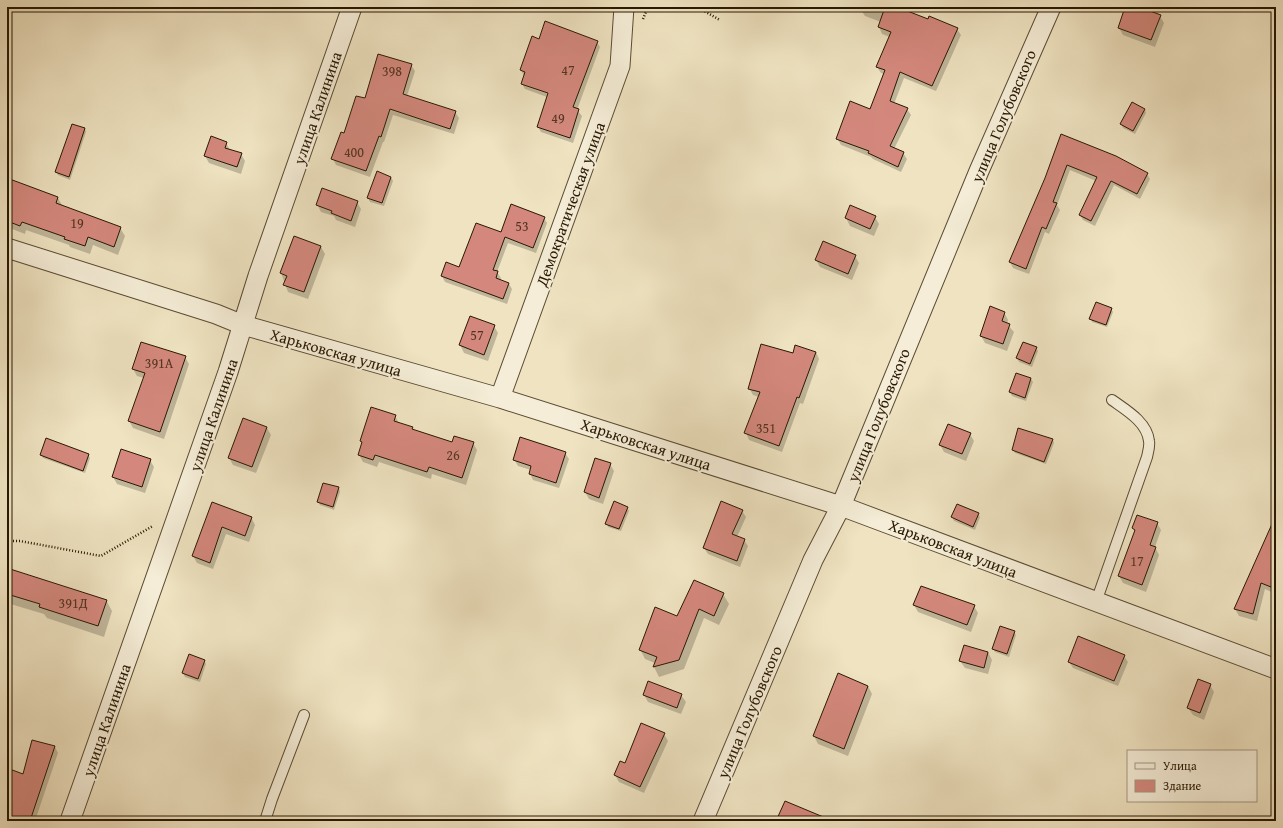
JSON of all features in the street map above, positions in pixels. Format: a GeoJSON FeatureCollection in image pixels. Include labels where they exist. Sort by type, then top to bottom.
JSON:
{"type":"FeatureCollection","features":[{"type":"Feature","properties":{"kind":"street","name":"улица Калинина"},"geometry":{"type":"LineString","coordinates":[[70,821],[228,372],[242,325],[352,7]]}},
{"type":"Feature","properties":{"kind":"street","name":"Демократическая улица"},"geometry":{"type":"LineString","coordinates":[[500,398],[620,66],[624,7]]}},
{"type":"Feature","properties":{"kind":"street","name":"улица Голубовского"},"geometry":{"type":"LineString","coordinates":[[703,821],[812,560],[841,506],[976,178],[1051,7]]}},
{"type":"Feature","properties":{"kind":"street","name":"Харьковская улица"},"geometry":{"type":"LineString","coordinates":[[7,248],[216,314],[242,325],[500,398],[841,506],[1276,669]]}},
{"type":"Feature","properties":{"kind":"lane"},"geometry":{"type":"LineString","coordinates":[[1096,602],[1147,457],[1150,442],[1146,432],[1139,422],[1112,400]]}},
{"type":"Feature","properties":{"kind":"lane"},"geometry":{"type":"LineString","coordinates":[[265,821],[304,715]]}},
{"type":"Feature","properties":{"kind":"path"},"geometry":{"type":"LineString","coordinates":[[697,7],[720,20]]}},
{"type":"Feature","properties":{"kind":"path"},"geometry":{"type":"LineString","coordinates":[[7,541],[20,541],[101,556],[179,510]]}},
{"type":"Feature","properties":{"kind":"building"},"geometry":{"type":"Polygon","coordinates":[[[885,7],[897,7],[928,19],[929,16],[958,28],[932,86],[900,72],[890,101],[908,108],[890,146],[904,152],[898,167],[868,153],[869,151],[836,139],[850,101],[870,109],[885,70],[876,67],[891,32],[878,27],[885,7]]]}},
{"type":"Feature","properties":{"kind":"building"},"geometry":{"type":"Polygon","coordinates":[[[1125,7],[1139,7],[1161,15],[1151,40],[1118,28],[1125,7]]]}},
{"type":"Feature","properties":{"kind":"building"},"geometry":{"type":"Polygon","coordinates":[[[545,21],[598,41],[573,107],[579,109],[570,138],[537,127],[548,93],[521,84],[525,72],[520,70],[532,36],[539,39],[545,21]]]}},
{"type":"Feature","properties":{"kind":"building"},"geometry":{"type":"Polygon","coordinates":[[[378,54],[412,64],[403,94],[456,111],[450,129],[390,109],[381,137],[379,136],[366,171],[331,159],[341,132],[344,133],[356,96],[365,98],[378,54]]]}},
{"type":"Feature","properties":{"kind":"building"},"geometry":{"type":"Polygon","coordinates":[[[1132,102],[1145,109],[1133,131],[1120,124],[1132,102]]]}},
{"type":"Feature","properties":{"kind":"building"},"geometry":{"type":"Polygon","coordinates":[[[72,124],[85,128],[69,177],[55,172],[72,124]]]}},
{"type":"Feature","properties":{"kind":"building"},"geometry":{"type":"Polygon","coordinates":[[[1061,134],[1116,156],[1148,173],[1137,194],[1111,181],[1091,221],[1079,215],[1097,177],[1067,165],[1053,202],[1057,203],[1046,229],[1042,227],[1026,269],[1009,262],[1045,178],[1061,134]]]}},
{"type":"Feature","properties":{"kind":"building"},"geometry":{"type":"Polygon","coordinates":[[[211,136],[227,142],[225,148],[242,153],[237,167],[204,156],[211,136]]]}},
{"type":"Feature","properties":{"kind":"building"},"geometry":{"type":"Polygon","coordinates":[[[377,171],[391,177],[382,203],[367,198],[377,171]]]}},
{"type":"Feature","properties":{"kind":"building"},"geometry":{"type":"Polygon","coordinates":[[[7,178],[58,197],[56,203],[121,227],[114,247],[88,237],[85,246],[64,239],[65,237],[22,222],[20,226],[7,221],[7,178]]]}},
{"type":"Feature","properties":{"kind":"building"},"geometry":{"type":"Polygon","coordinates":[[[322,188],[358,201],[351,221],[316,205],[322,188]]]}},
{"type":"Feature","properties":{"kind":"building"},"geometry":{"type":"Polygon","coordinates":[[[511,204],[545,217],[533,248],[505,237],[493,270],[498,271],[496,278],[509,283],[503,299],[441,276],[446,262],[459,267],[476,223],[501,232],[511,204]]]}},
{"type":"Feature","properties":{"kind":"building"},"geometry":{"type":"Polygon","coordinates":[[[850,205],[876,216],[870,229],[845,218],[850,205]]]}},
{"type":"Feature","properties":{"kind":"building"},"geometry":{"type":"Polygon","coordinates":[[[294,236],[321,246],[304,292],[283,285],[287,276],[280,273],[294,236]]]}},
{"type":"Feature","properties":{"kind":"building"},"geometry":{"type":"Polygon","coordinates":[[[823,241],[856,255],[848,274],[815,260],[823,241]]]}},
{"type":"Feature","properties":{"kind":"building"},"geometry":{"type":"Polygon","coordinates":[[[1096,302],[1112,308],[1106,325],[1089,319],[1096,302]]]}},
{"type":"Feature","properties":{"kind":"building"},"geometry":{"type":"Polygon","coordinates":[[[990,306],[1005,312],[1002,321],[1010,324],[1003,344],[980,336],[990,306]]]}},
{"type":"Feature","properties":{"kind":"building"},"geometry":{"type":"Polygon","coordinates":[[[470,316],[495,325],[484,355],[459,345],[470,316]]]}},
{"type":"Feature","properties":{"kind":"building"},"geometry":{"type":"Polygon","coordinates":[[[141,342],[186,356],[160,432],[128,421],[145,373],[132,369],[141,342]]]}},
{"type":"Feature","properties":{"kind":"building"},"geometry":{"type":"Polygon","coordinates":[[[1023,342],[1037,347],[1030,364],[1016,358],[1023,342]]]}},
{"type":"Feature","properties":{"kind":"building"},"geometry":{"type":"Polygon","coordinates":[[[761,344],[793,353],[795,345],[816,352],[779,446],[744,433],[760,392],[748,389],[761,344]]]}},
{"type":"Feature","properties":{"kind":"building"},"geometry":{"type":"Polygon","coordinates":[[[1016,373],[1031,378],[1025,398],[1009,392],[1016,373]]]}},
{"type":"Feature","properties":{"kind":"building"},"geometry":{"type":"Polygon","coordinates":[[[371,407],[396,415],[394,421],[413,427],[412,429],[452,442],[454,436],[474,442],[462,478],[429,467],[427,472],[375,455],[373,460],[358,455],[362,442],[360,441],[371,407]]]}},
{"type":"Feature","properties":{"kind":"building"},"geometry":{"type":"Polygon","coordinates":[[[243,418],[267,427],[252,467],[228,458],[243,418]]]}},
{"type":"Feature","properties":{"kind":"building"},"geometry":{"type":"Polygon","coordinates":[[[948,424],[971,433],[962,454],[939,445],[948,424]]]}},
{"type":"Feature","properties":{"kind":"building"},"geometry":{"type":"Polygon","coordinates":[[[1018,428],[1053,439],[1044,462],[1012,450],[1018,428]]]}},
{"type":"Feature","properties":{"kind":"building"},"geometry":{"type":"Polygon","coordinates":[[[520,437],[566,452],[556,483],[529,474],[531,466],[513,460],[520,437]]]}},
{"type":"Feature","properties":{"kind":"building"},"geometry":{"type":"Polygon","coordinates":[[[46,438],[89,454],[83,471],[40,455],[46,438]]]}},
{"type":"Feature","properties":{"kind":"building"},"geometry":{"type":"Polygon","coordinates":[[[121,449],[151,459],[142,487],[112,477],[121,449]]]}},
{"type":"Feature","properties":{"kind":"building"},"geometry":{"type":"Polygon","coordinates":[[[595,458],[611,463],[599,498],[584,492],[595,458]]]}},
{"type":"Feature","properties":{"kind":"building"},"geometry":{"type":"Polygon","coordinates":[[[323,483],[339,487],[333,507],[317,502],[323,483]]]}},
{"type":"Feature","properties":{"kind":"building"},"geometry":{"type":"Polygon","coordinates":[[[614,501],[628,507],[619,529],[605,524],[614,501]]]}},
{"type":"Feature","properties":{"kind":"building"},"geometry":{"type":"Polygon","coordinates":[[[721,501],[743,510],[732,534],[745,539],[737,561],[703,548],[721,501]]]}},
{"type":"Feature","properties":{"kind":"building"},"geometry":{"type":"Polygon","coordinates":[[[212,502],[252,517],[245,536],[222,527],[210,563],[192,556],[212,502]]]}},
{"type":"Feature","properties":{"kind":"building"},"geometry":{"type":"Polygon","coordinates":[[[957,504],[979,513],[973,527],[951,517],[957,504]]]}},
{"type":"Feature","properties":{"kind":"building"},"geometry":{"type":"Polygon","coordinates":[[[1137,515],[1158,522],[1150,545],[1156,547],[1142,585],[1118,576],[1135,530],[1132,528],[1137,515]]]}},
{"type":"Feature","properties":{"kind":"building"},"geometry":{"type":"Polygon","coordinates":[[[1276,515],[1276,589],[1261,583],[1253,614],[1234,609],[1276,515]]]}},
{"type":"Feature","properties":{"kind":"building"},"geometry":{"type":"Polygon","coordinates":[[[7,568],[107,600],[98,626],[39,607],[40,604],[7,594],[7,568]]]}},
{"type":"Feature","properties":{"kind":"building"},"geometry":{"type":"Polygon","coordinates":[[[694,580],[724,593],[714,616],[699,609],[679,660],[653,667],[657,657],[639,650],[655,607],[677,616],[694,580]]]}},
{"type":"Feature","properties":{"kind":"building"},"geometry":{"type":"Polygon","coordinates":[[[921,586],[975,605],[967,625],[913,605],[921,586]]]}},
{"type":"Feature","properties":{"kind":"building"},"geometry":{"type":"Polygon","coordinates":[[[1000,626],[1015,631],[1007,654],[992,649],[1000,626]]]}},
{"type":"Feature","properties":{"kind":"building"},"geometry":{"type":"Polygon","coordinates":[[[1078,636],[1125,655],[1114,681],[1068,662],[1078,636]]]}},
{"type":"Feature","properties":{"kind":"building"},"geometry":{"type":"Polygon","coordinates":[[[964,645],[988,652],[984,668],[959,661],[964,645]]]}},
{"type":"Feature","properties":{"kind":"building"},"geometry":{"type":"Polygon","coordinates":[[[189,654],[205,660],[198,679],[182,673],[189,654]]]}},
{"type":"Feature","properties":{"kind":"building"},"geometry":{"type":"Polygon","coordinates":[[[838,673],[868,686],[844,749],[813,736],[838,673]]]}},
{"type":"Feature","properties":{"kind":"building"},"geometry":{"type":"Polygon","coordinates":[[[1198,679],[1211,684],[1200,713],[1187,708],[1198,679]]]}},
{"type":"Feature","properties":{"kind":"building"},"geometry":{"type":"Polygon","coordinates":[[[648,681],[682,694],[677,708],[643,695],[648,681]]]}},
{"type":"Feature","properties":{"kind":"building"},"geometry":{"type":"Polygon","coordinates":[[[641,723],[665,733],[640,787],[614,775],[620,761],[625,763],[641,723]]]}},
{"type":"Feature","properties":{"kind":"building"},"geometry":{"type":"Polygon","coordinates":[[[32,740],[55,746],[30,821],[14,821],[7,819],[7,768],[23,774],[32,740]]]}},
{"type":"Feature","properties":{"kind":"building"},"geometry":{"type":"Polygon","coordinates":[[[785,801],[833,821],[776,821],[785,801]]]}}]}
